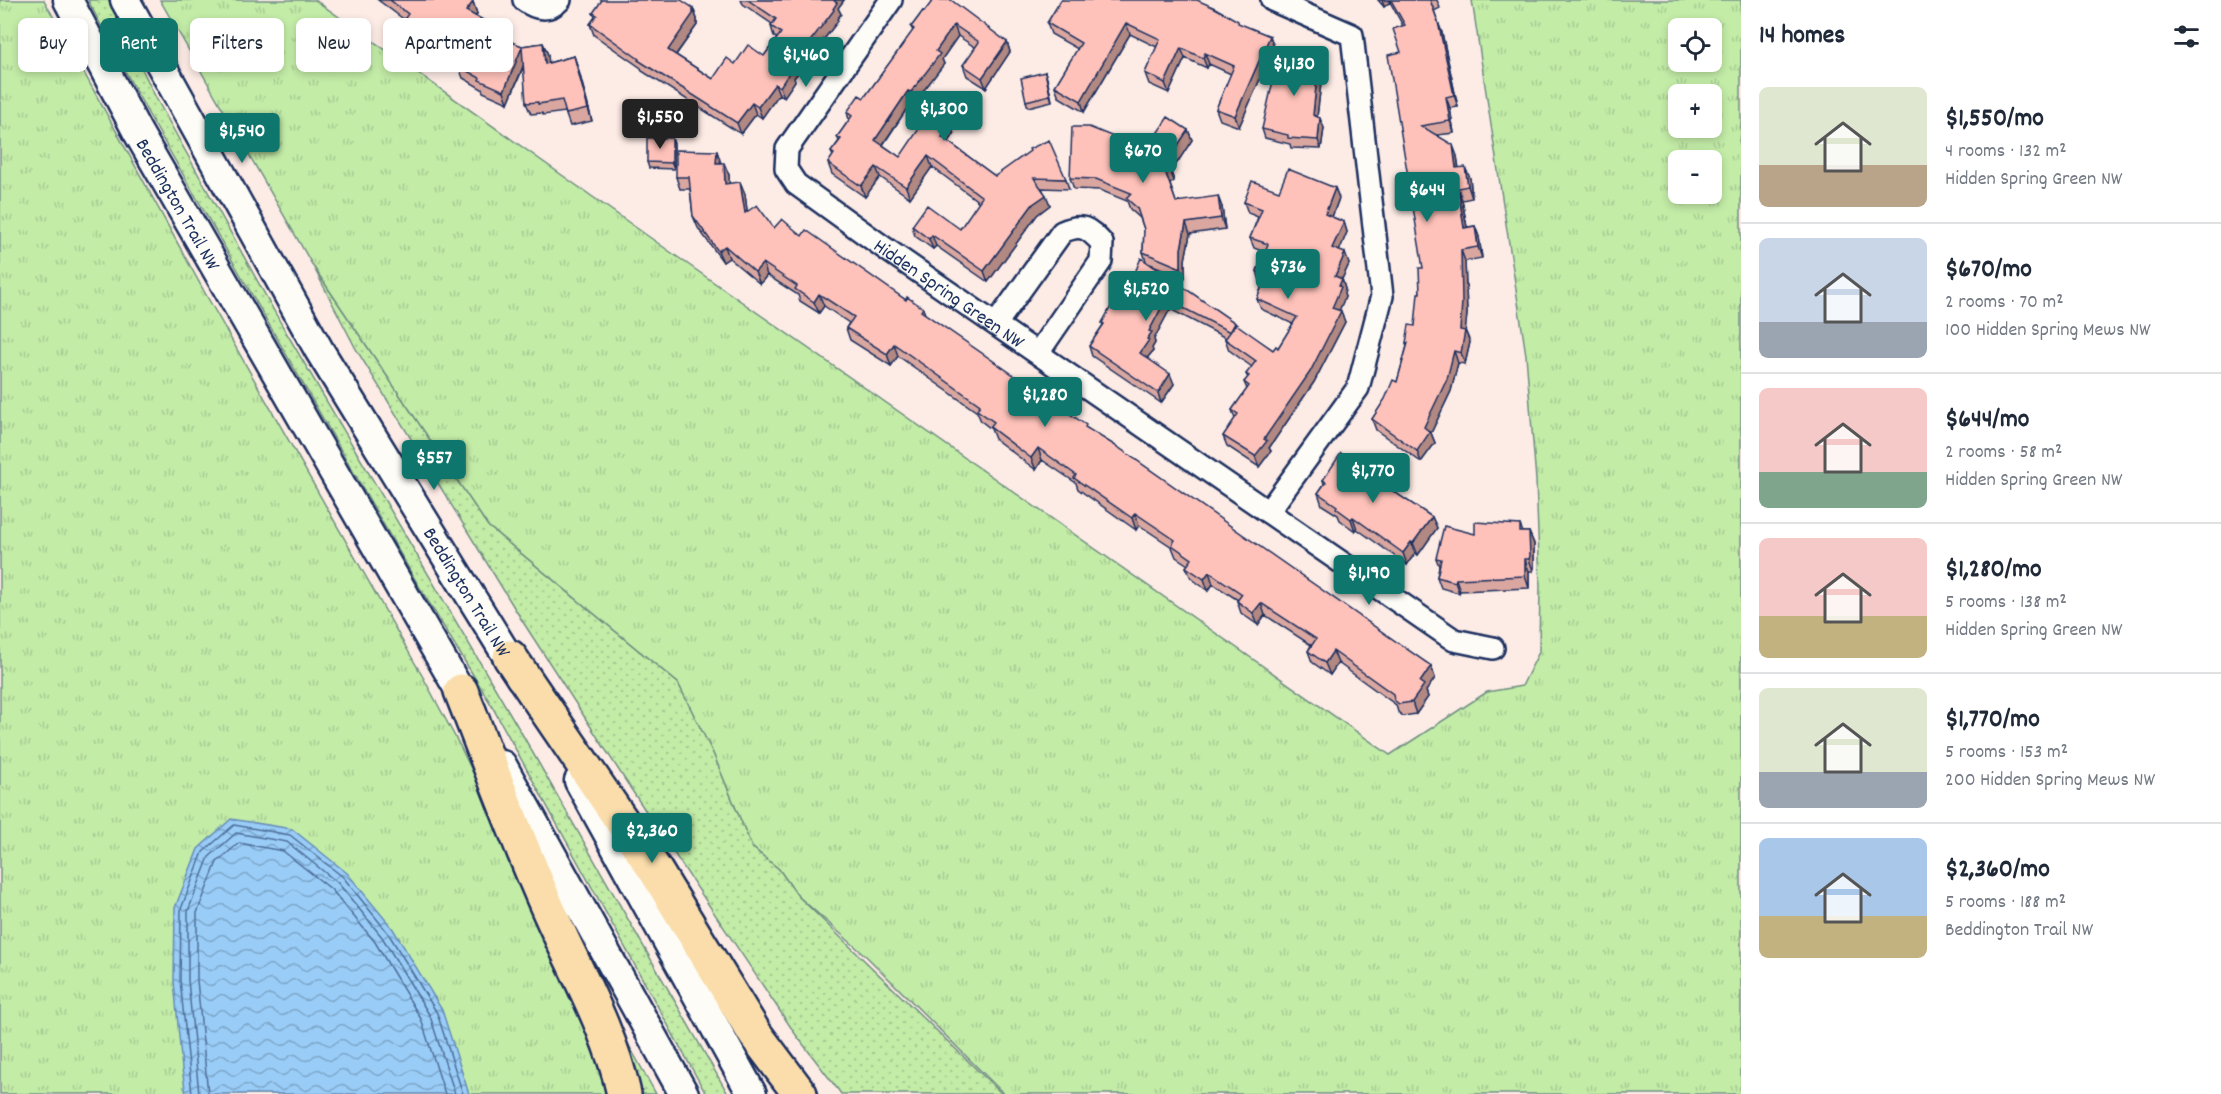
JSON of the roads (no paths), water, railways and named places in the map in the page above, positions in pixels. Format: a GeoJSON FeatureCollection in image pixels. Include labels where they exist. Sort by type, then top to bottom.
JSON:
{"type":"FeatureCollection","features":[{"type":"Feature","properties":{"kind":"highway"},"geometry":{"type":"LineString","coordinates":[[510,657],[655,870],[755,1034],[800,1094]]}},
{"type":"Feature","properties":{"kind":"highway"},"geometry":{"type":"LineString","coordinates":[[461,691],[546,904],[585,984],[608,1040],[624,1094]]}},
{"type":"Feature","properties":{"kind":"main road","name":"Beddington Trail NW"},"geometry":{"type":"LineString","coordinates":[[68,0],[137,131],[461,691],[684,1094]]}},
{"type":"Feature","properties":{"kind":"main road","name":"Beddington Trail NW"},"geometry":{"type":"LineString","coordinates":[[125,0],[319,350],[510,657],[752,1094]]}},
{"type":"Feature","properties":{"kind":"street"},"geometry":{"type":"LineString","coordinates":[[524,0],[536,8],[547,8],[560,0]]}},
{"type":"Feature","properties":{"kind":"street","name":"Hidden Spring Green NW"},"geometry":{"type":"LineString","coordinates":[[891,0],[787,149],[786,169],[796,184],[886,249],[1454,640],[1494,648]]}},
{"type":"Feature","properties":{"kind":"street"},"geometry":{"type":"LineString","coordinates":[[1268,512],[1358,388],[1382,296],[1352,35],[1272,0]]}},
{"type":"Feature","properties":{"kind":"street"},"geometry":{"type":"LineString","coordinates":[[996,324],[1062,232],[1075,226],[1090,230],[1102,243],[1101,261],[1038,353]]}},
{"type":"Feature","properties":{"kind":"water"},"geometry":{"type":"Polygon","coordinates":[[[231,819],[292,829],[347,873],[393,929],[442,1010],[469,1094],[186,1094],[174,981],[175,908],[198,849],[231,819]]]}}]}
